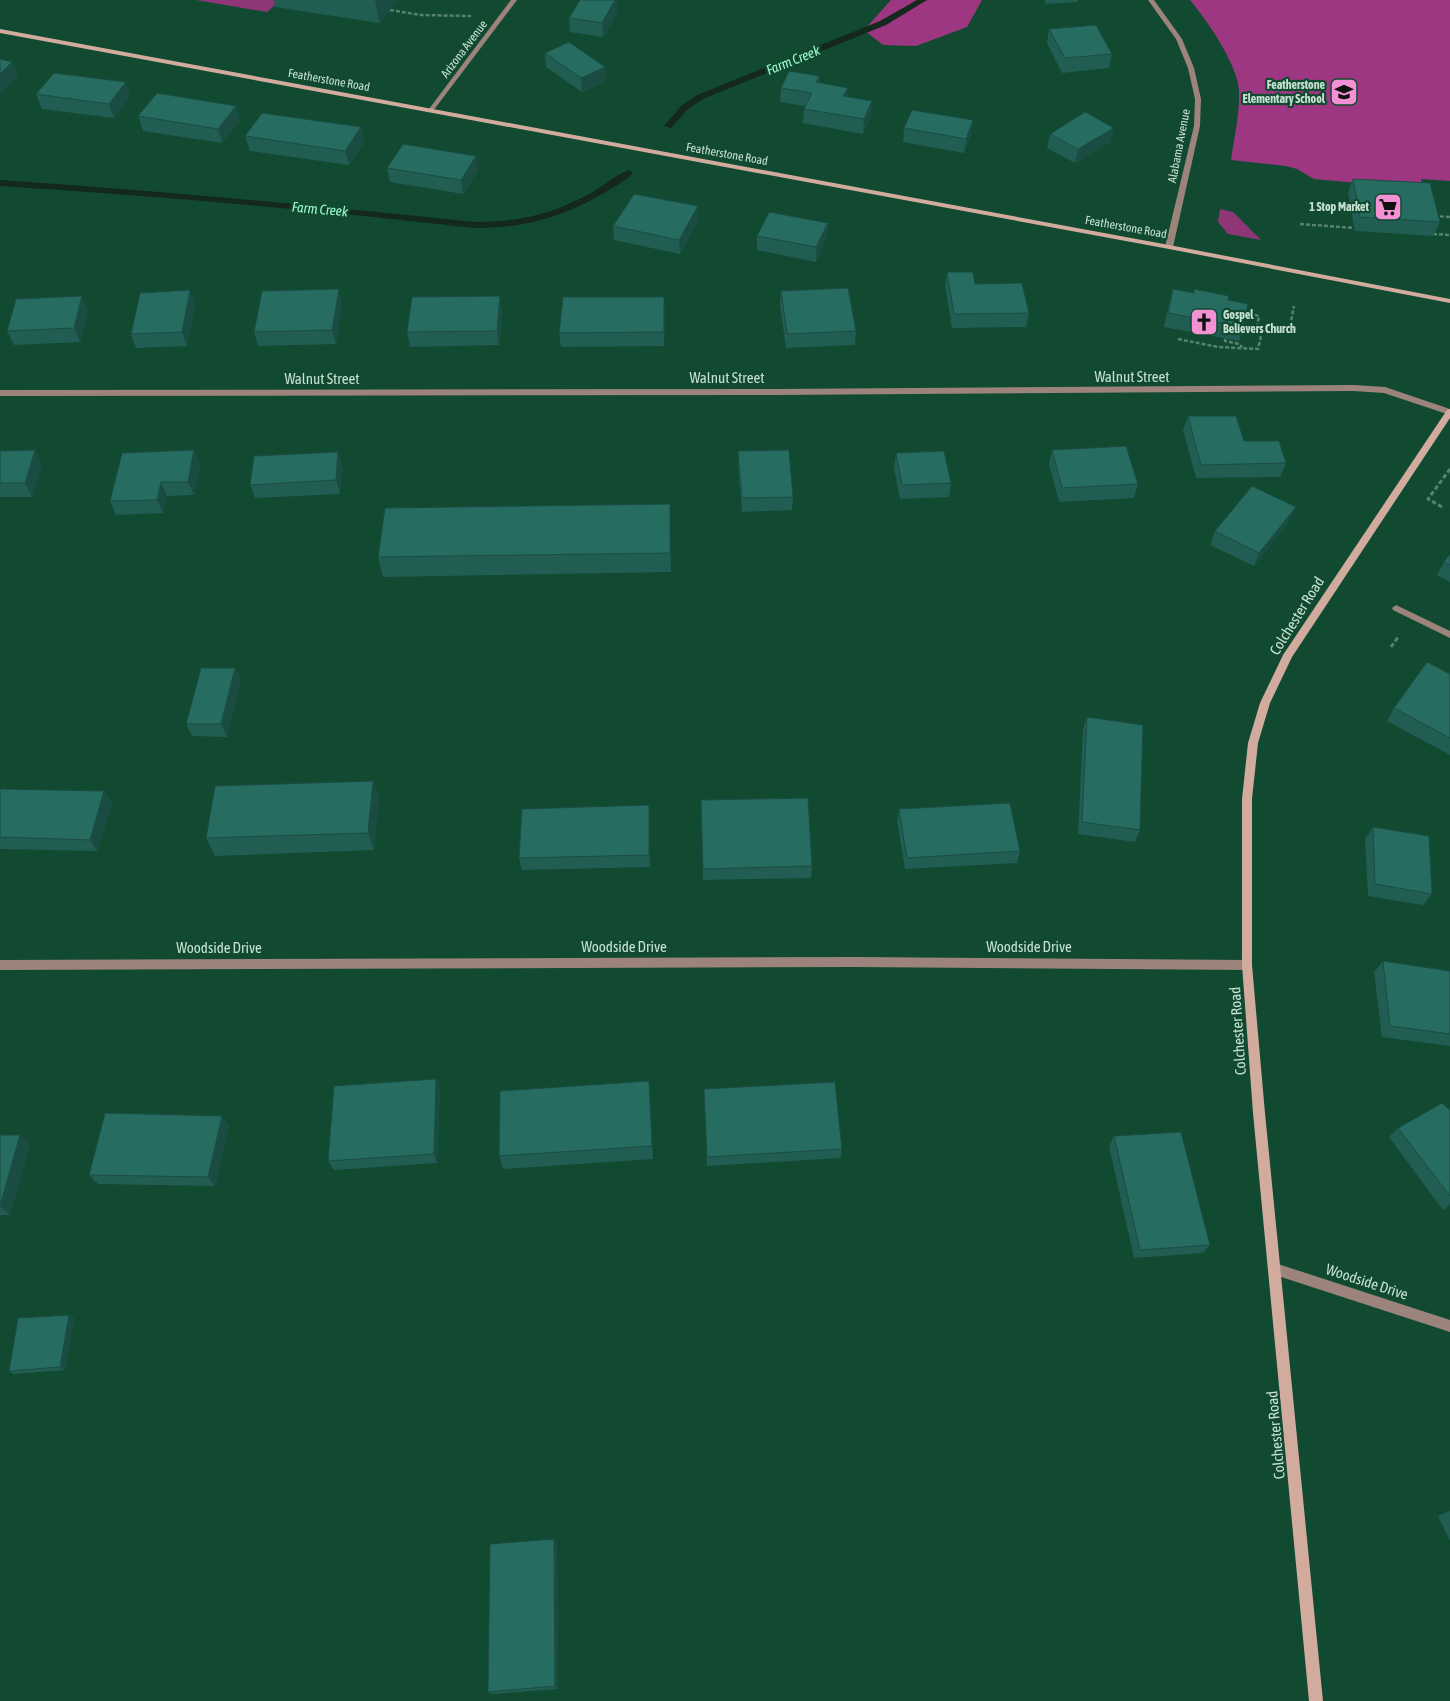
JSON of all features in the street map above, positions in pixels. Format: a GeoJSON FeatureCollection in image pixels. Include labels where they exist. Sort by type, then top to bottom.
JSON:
{"type":"FeatureCollection","features":[{"type":"Feature","properties":{"kind":"street","name":"Arizona Avenue"},"geometry":{"type":"LineString","coordinates":[[431,110],[514,0]]}},
{"type":"Feature","properties":{"kind":"street","name":"Alabama Avenue"},"geometry":{"type":"LineString","coordinates":[[1150,0],[1179,39],[1191,68],[1198,99],[1197,126],[1169,247]]}},
{"type":"Feature","properties":{"kind":"street","name":"Featherstone Road"},"geometry":{"type":"LineString","coordinates":[[0,31],[1169,247],[1450,301]]}},
{"type":"Feature","properties":{"kind":"street","name":"Walnut Street"},"geometry":{"type":"LineString","coordinates":[[0,393],[794,392],[1354,388],[1384,390],[1450,412]]}},
{"type":"Feature","properties":{"kind":"street","name":"Colchester Road"},"geometry":{"type":"LineString","coordinates":[[1316,1701],[1259,1113],[1247,965],[1247,799],[1253,743],[1265,702],[1288,656],[1450,412]]}},
{"type":"Feature","properties":{"kind":"street"},"geometry":{"type":"LineString","coordinates":[[1396,608],[1450,635]]}},
{"type":"Feature","properties":{"kind":"street","name":"Woodside Drive"},"geometry":{"type":"LineString","coordinates":[[0,965],[834,962],[1247,965]]}},
{"type":"Feature","properties":{"kind":"street","name":"Woodside Drive"},"geometry":{"type":"LineString","coordinates":[[1275,1269],[1450,1326]]}},
{"type":"Feature","properties":{"kind":"path"},"geometry":{"type":"LineString","coordinates":[[390,10],[421,15],[475,16]]}},
{"type":"Feature","properties":{"kind":"path"},"geometry":{"type":"LineString","coordinates":[[1428,216],[1450,217]]}},
{"type":"Feature","properties":{"kind":"path"},"geometry":{"type":"LineString","coordinates":[[1300,224],[1354,228]]}},
{"type":"Feature","properties":{"kind":"path"},"geometry":{"type":"LineString","coordinates":[[1432,234],[1450,235]]}},
{"type":"Feature","properties":{"kind":"path"},"geometry":{"type":"LineString","coordinates":[[1289,332],[1294,306]]}},
{"type":"Feature","properties":{"kind":"path"},"geometry":{"type":"LineString","coordinates":[[1236,310],[1259,316],[1257,326]]}},
{"type":"Feature","properties":{"kind":"path"},"geometry":{"type":"LineString","coordinates":[[1178,339],[1218,347],[1258,349],[1263,327]]}},
{"type":"Feature","properties":{"kind":"path"},"geometry":{"type":"LineString","coordinates":[[1225,339],[1225,341],[1242,347]]}},
{"type":"Feature","properties":{"kind":"path"},"geometry":{"type":"LineString","coordinates":[[1442,507],[1428,499],[1450,469]]}},
{"type":"Feature","properties":{"kind":"shaded area"},"geometry":{"type":"Polygon","coordinates":[[[196,0],[281,0],[267,12],[196,0]]]}},
{"type":"Feature","properties":{"kind":"shaded area"},"geometry":{"type":"Polygon","coordinates":[[[891,0],[982,0],[967,27],[916,46],[883,45],[864,30],[891,0]]]}},
{"type":"Feature","properties":{"kind":"shaded area","name":"Featherstone Elementary School"},"geometry":{"type":"Polygon","coordinates":[[[1190,0],[1450,0],[1450,181],[1421,179],[1422,189],[1314,179],[1297,169],[1286,166],[1231,160],[1238,111],[1238,83],[1235,72],[1224,50],[1190,0]]]}},
{"type":"Feature","properties":{"kind":"shaded area"},"geometry":{"type":"Polygon","coordinates":[[[1220,209],[1233,212],[1261,240],[1228,234],[1218,222],[1220,209]]]}},
{"type":"Feature","properties":{"kind":"building"},"geometry":{"type":"Polygon","coordinates":[[[580,0],[615,0],[602,23],[569,18],[580,0]]]}},
{"type":"Feature","properties":{"kind":"building"},"geometry":{"type":"Polygon","coordinates":[[[1096,25],[1112,54],[1065,58],[1049,29],[1096,25]]]}},
{"type":"Feature","properties":{"kind":"building"},"geometry":{"type":"Polygon","coordinates":[[[569,42],[605,67],[581,78],[545,53],[569,42]]]}},
{"type":"Feature","properties":{"kind":"building"},"geometry":{"type":"Polygon","coordinates":[[[0,59],[12,62],[0,74],[0,59]]]}},
{"type":"Feature","properties":{"kind":"building"},"geometry":{"type":"Polygon","coordinates":[[[789,71],[819,76],[816,82],[848,88],[843,96],[872,101],[864,119],[804,109],[812,93],[781,88],[789,71]]]}},
{"type":"Feature","properties":{"kind":"building"},"geometry":{"type":"Polygon","coordinates":[[[54,73],[126,82],[109,104],[36,94],[54,73]]]}},
{"type":"Feature","properties":{"kind":"building"},"geometry":{"type":"Polygon","coordinates":[[[157,93],[236,106],[218,129],[138,116],[157,93]]]}},
{"type":"Feature","properties":{"kind":"building"},"geometry":{"type":"Polygon","coordinates":[[[912,110],[973,120],[966,139],[904,128],[912,110]]]}},
{"type":"Feature","properties":{"kind":"building"},"geometry":{"type":"Polygon","coordinates":[[[1085,112],[1114,128],[1078,149],[1050,134],[1085,112]]]}},
{"type":"Feature","properties":{"kind":"building"},"geometry":{"type":"Polygon","coordinates":[[[262,113],[361,127],[345,151],[245,136],[262,113]]]}},
{"type":"Feature","properties":{"kind":"building"},"geometry":{"type":"Polygon","coordinates":[[[403,144],[476,156],[461,180],[387,168],[403,144]]]}},
{"type":"Feature","properties":{"kind":"building"},"geometry":{"type":"Polygon","coordinates":[[[1353,179],[1430,183],[1440,222],[1360,217],[1353,179]]]}},
{"type":"Feature","properties":{"kind":"building"},"geometry":{"type":"Polygon","coordinates":[[[634,194],[698,206],[679,240],[613,226],[634,194]]]}},
{"type":"Feature","properties":{"kind":"building"},"geometry":{"type":"Polygon","coordinates":[[[769,212],[828,223],[816,247],[757,236],[769,212]]]}},
{"type":"Feature","properties":{"kind":"building"},"geometry":{"type":"Polygon","coordinates":[[[947,272],[973,272],[975,284],[1022,283],[1029,313],[954,314],[947,272]]]}},
{"type":"Feature","properties":{"kind":"building"},"geometry":{"type":"Polygon","coordinates":[[[848,288],[856,331],[787,334],[781,291],[848,288]]]}},
{"type":"Feature","properties":{"kind":"building"},"geometry":{"type":"Polygon","coordinates":[[[339,289],[332,330],[254,332],[262,291],[339,289]]]}},
{"type":"Feature","properties":{"kind":"building"},"geometry":{"type":"Polygon","coordinates":[[[1173,289],[1194,293],[1194,289],[1229,296],[1228,300],[1248,304],[1243,327],[1168,313],[1173,289]]]}},
{"type":"Feature","properties":{"kind":"building"},"geometry":{"type":"Polygon","coordinates":[[[190,290],[182,332],[131,334],[140,293],[190,290]]]}},
{"type":"Feature","properties":{"kind":"building"},"geometry":{"type":"Polygon","coordinates":[[[82,296],[74,328],[7,331],[16,299],[82,296]]]}},
{"type":"Feature","properties":{"kind":"building"},"geometry":{"type":"Polygon","coordinates":[[[500,296],[497,331],[407,332],[412,297],[500,296]]]}},
{"type":"Feature","properties":{"kind":"building"},"geometry":{"type":"Polygon","coordinates":[[[563,297],[664,297],[664,332],[559,333],[563,297]]]}},
{"type":"Feature","properties":{"kind":"building"},"geometry":{"type":"Polygon","coordinates":[[[1188,416],[1236,416],[1244,441],[1279,441],[1286,463],[1201,465],[1188,416]]]}},
{"type":"Feature","properties":{"kind":"building"},"geometry":{"type":"Polygon","coordinates":[[[1126,446],[1138,484],[1062,488],[1052,450],[1126,446]]]}},
{"type":"Feature","properties":{"kind":"building"},"geometry":{"type":"Polygon","coordinates":[[[35,450],[25,483],[0,483],[0,451],[35,450]]]}},
{"type":"Feature","properties":{"kind":"building"},"geometry":{"type":"Polygon","coordinates":[[[194,450],[188,482],[161,482],[157,500],[110,501],[122,453],[194,450]]]}},
{"type":"Feature","properties":{"kind":"building"},"geometry":{"type":"Polygon","coordinates":[[[789,450],[793,497],[742,498],[738,451],[789,450]]]}},
{"type":"Feature","properties":{"kind":"building"},"geometry":{"type":"Polygon","coordinates":[[[944,451],[951,483],[902,485],[896,453],[944,451]]]}},
{"type":"Feature","properties":{"kind":"building"},"geometry":{"type":"Polygon","coordinates":[[[338,452],[336,480],[250,485],[254,456],[338,452]]]}},
{"type":"Feature","properties":{"kind":"building"},"geometry":{"type":"Polygon","coordinates":[[[1252,486],[1296,507],[1259,553],[1215,531],[1252,486]]]}},
{"type":"Feature","properties":{"kind":"building"},"geometry":{"type":"Polygon","coordinates":[[[670,504],[670,553],[378,557],[385,508],[670,504]]]}},
{"type":"Feature","properties":{"kind":"building"},"geometry":{"type":"Polygon","coordinates":[[[1450,554],[1450,565],[1444,562],[1450,554]]]}},
{"type":"Feature","properties":{"kind":"building"},"geometry":{"type":"Polygon","coordinates":[[[1427,662],[1450,674],[1450,738],[1394,708],[1427,662]]]}},
{"type":"Feature","properties":{"kind":"building"},"geometry":{"type":"Polygon","coordinates":[[[201,668],[235,668],[221,724],[186,724],[201,668]]]}},
{"type":"Feature","properties":{"kind":"building"},"geometry":{"type":"Polygon","coordinates":[[[1087,717],[1143,725],[1140,830],[1082,822],[1087,717]]]}},
{"type":"Feature","properties":{"kind":"building"},"geometry":{"type":"Polygon","coordinates":[[[373,781],[368,833],[206,838],[215,786],[373,781]]]}},
{"type":"Feature","properties":{"kind":"building"},"geometry":{"type":"Polygon","coordinates":[[[0,789],[104,791],[90,840],[0,837],[0,789]]]}},
{"type":"Feature","properties":{"kind":"building"},"geometry":{"type":"Polygon","coordinates":[[[808,798],[812,866],[703,869],[701,800],[808,798]]]}},
{"type":"Feature","properties":{"kind":"building"},"geometry":{"type":"Polygon","coordinates":[[[1010,803],[1020,851],[907,858],[899,809],[1010,803]]]}},
{"type":"Feature","properties":{"kind":"building"},"geometry":{"type":"Polygon","coordinates":[[[649,805],[649,855],[519,858],[522,809],[649,805]]]}},
{"type":"Feature","properties":{"kind":"building"},"geometry":{"type":"Polygon","coordinates":[[[1373,827],[1429,836],[1432,894],[1375,884],[1373,827]]]}},
{"type":"Feature","properties":{"kind":"building"},"geometry":{"type":"Polygon","coordinates":[[[1383,961],[1450,971],[1450,1034],[1390,1026],[1383,961]]]}},
{"type":"Feature","properties":{"kind":"building"},"geometry":{"type":"Polygon","coordinates":[[[436,1079],[434,1154],[328,1161],[334,1086],[436,1079]]]}},
{"type":"Feature","properties":{"kind":"building"},"geometry":{"type":"Polygon","coordinates":[[[649,1081],[652,1146],[499,1156],[500,1091],[649,1081]]]}},
{"type":"Feature","properties":{"kind":"building"},"geometry":{"type":"Polygon","coordinates":[[[835,1082],[842,1149],[707,1157],[704,1089],[835,1082]]]}},
{"type":"Feature","properties":{"kind":"building"},"geometry":{"type":"Polygon","coordinates":[[[1442,1103],[1450,1110],[1450,1196],[1398,1128],[1442,1103]]]}},
{"type":"Feature","properties":{"kind":"building"},"geometry":{"type":"Polygon","coordinates":[[[105,1113],[222,1116],[208,1177],[89,1175],[105,1113]]]}},
{"type":"Feature","properties":{"kind":"building"},"geometry":{"type":"Polygon","coordinates":[[[1181,1132],[1210,1245],[1140,1250],[1114,1136],[1181,1132]]]}},
{"type":"Feature","properties":{"kind":"building"},"geometry":{"type":"Polygon","coordinates":[[[0,1135],[20,1135],[0,1206],[0,1135]]]}},
{"type":"Feature","properties":{"kind":"building"},"geometry":{"type":"Polygon","coordinates":[[[69,1315],[60,1367],[9,1371],[18,1318],[69,1315]]]}},
{"type":"Feature","properties":{"kind":"building"},"geometry":{"type":"Polygon","coordinates":[[[554,1539],[555,1686],[488,1692],[490,1544],[554,1539]]]}},
{"type":"Feature","properties":{"kind":"waterway","name":"Farm Creek"},"geometry":{"type":"LineString","coordinates":[[668,126],[684,108],[700,97],[883,23],[923,0]]}},
{"type":"Feature","properties":{"kind":"waterway","name":"Farm Creek"},"geometry":{"type":"LineString","coordinates":[[0,183],[152,193],[487,225],[525,222],[551,215],[592,196],[629,173]]}},
{"type":"Feature","properties":{"kind":"place","name":"Featherstone Elementary School"},"geometry":{"type":"Point","coordinates":[1344,92]}},
{"type":"Feature","properties":{"kind":"place","name":"1 Stop Market"},"geometry":{"type":"Point","coordinates":[1388,207]}},
{"type":"Feature","properties":{"kind":"place","name":"Gospel Believers Church"},"geometry":{"type":"Point","coordinates":[1204,322]}}]}
